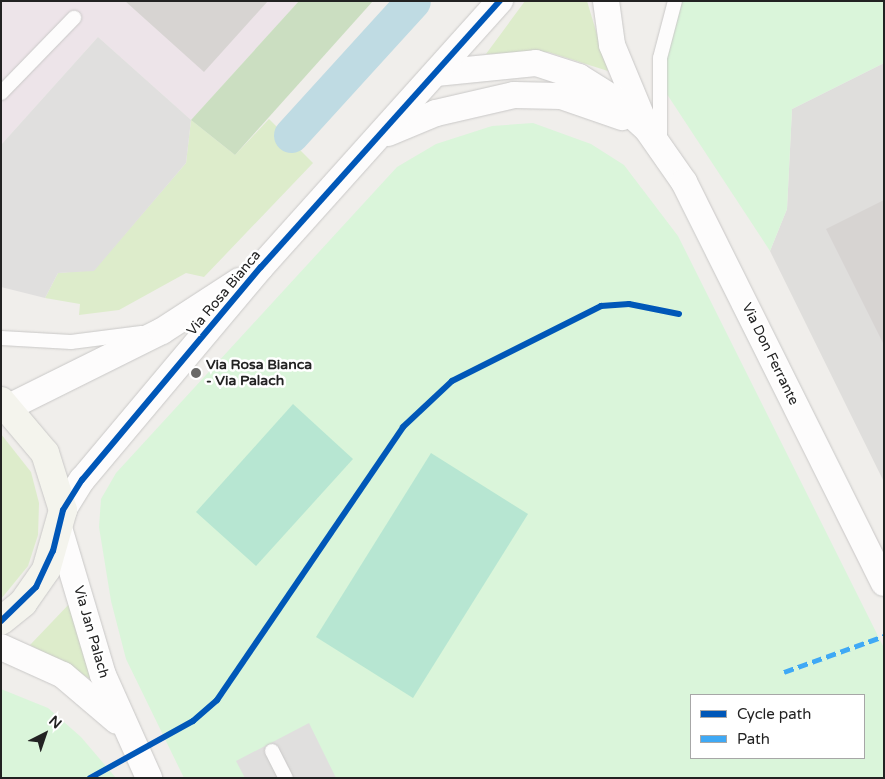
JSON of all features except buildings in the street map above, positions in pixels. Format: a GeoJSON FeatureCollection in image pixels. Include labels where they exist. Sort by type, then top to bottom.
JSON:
{"type":"FeatureCollection","features":[{"type":"Feature","properties":{"kind":"street","name":"Via Rosa Bianca"},"geometry":{"type":"LineString","coordinates":[[1,621],[36,587],[62,521],[82,480],[261,268],[500,1]]}},
{"type":"Feature","properties":{"kind":"street","name":"Via Don Ferrante"},"geometry":{"type":"LineString","coordinates":[[606,1],[612,46],[654,139]]}},
{"type":"Feature","properties":{"kind":"street","name":"Via Don Ferrante"},"geometry":{"type":"LineString","coordinates":[[436,73],[536,62],[579,77],[614,98],[654,139],[684,182],[884,583]]}},
{"type":"Feature","properties":{"kind":"street"},"geometry":{"type":"LineString","coordinates":[[382,135],[436,113],[514,95],[561,96],[654,139]]}},
{"type":"Feature","properties":{"kind":"street","name":"Via Rosa Bianca"},"geometry":{"type":"LineString","coordinates":[[62,521],[45,453],[5,404],[162,331],[261,268]]}},
{"type":"Feature","properties":{"kind":"street","name":"Via Jan Palach"},"geometry":{"type":"LineString","coordinates":[[62,521],[103,675],[125,732],[149,778]]}},
{"type":"Feature","properties":{"kind":"street","name":"Via Jan Palach"},"geometry":{"type":"LineString","coordinates":[[1,647],[63,675],[106,708],[125,732]]}},
{"type":"Feature","properties":{"kind":"lane"},"geometry":{"type":"LineString","coordinates":[[654,139],[660,58],[675,1]]}},
{"type":"Feature","properties":{"kind":"lane"},"geometry":{"type":"LineString","coordinates":[[1,93],[74,18]]}},
{"type":"Feature","properties":{"kind":"lane"},"geometry":{"type":"LineString","coordinates":[[1,338],[71,342],[162,331]]}},
{"type":"Feature","properties":{"kind":"lane"},"geometry":{"type":"LineString","coordinates":[[272,751],[286,778]]}},
{"type":"Feature","properties":{"kind":"shaded area"},"geometry":{"type":"Polygon","coordinates":[[[1,1],[299,1],[191,120],[98,37],[1,145],[1,1]]]}},
{"type":"Feature","properties":{"kind":"shaded area"},"geometry":{"type":"Polygon","coordinates":[[[98,37],[191,120],[186,163],[94,271],[58,273],[45,298],[1,287],[1,145],[98,37]]]}},
{"type":"Feature","properties":{"kind":"shaded area"},"geometry":{"type":"Polygon","coordinates":[[[884,63],[884,482],[770,251],[787,209],[792,109],[884,63]]]}},
{"type":"Feature","properties":{"kind":"shaded area"},"geometry":{"type":"Polygon","coordinates":[[[309,723],[336,778],[245,778],[236,761],[309,723]]]}},
{"type":"Feature","properties":{"kind":"green space"},"geometry":{"type":"Polygon","coordinates":[[[299,1],[373,1],[235,155],[191,120],[299,1]]]}},
{"type":"Feature","properties":{"kind":"green space"},"geometry":{"type":"Polygon","coordinates":[[[525,1],[587,1],[608,71],[548,52],[486,54],[525,1]]]}},
{"type":"Feature","properties":{"kind":"green space"},"geometry":{"type":"Polygon","coordinates":[[[675,1],[884,1],[884,63],[792,109],[787,209],[770,251],[655,76],[675,1]]]}},
{"type":"Feature","properties":{"kind":"green space"},"geometry":{"type":"Polygon","coordinates":[[[269,119],[313,163],[204,277],[186,273],[119,310],[79,315],[80,304],[45,298],[58,273],[94,270],[186,163],[191,120],[235,155],[269,119]]]}},
{"type":"Feature","properties":{"kind":"green space"},"geometry":{"type":"Polygon","coordinates":[[[533,123],[591,144],[624,165],[678,236],[884,648],[884,778],[184,778],[126,659],[111,601],[99,527],[101,499],[116,473],[397,167],[436,144],[492,126],[533,123]]]}},
{"type":"Feature","properties":{"kind":"green space"},"geometry":{"type":"Polygon","coordinates":[[[293,404],[353,459],[256,566],[196,512],[293,404]]]}},
{"type":"Feature","properties":{"kind":"green space"},"geometry":{"type":"Polygon","coordinates":[[[1,434],[31,472],[39,503],[38,535],[28,566],[1,599],[1,434]]]}},
{"type":"Feature","properties":{"kind":"green space"},"geometry":{"type":"Polygon","coordinates":[[[431,453],[528,514],[413,698],[316,637],[431,453]]]}},
{"type":"Feature","properties":{"kind":"green space"},"geometry":{"type":"Polygon","coordinates":[[[72,601],[92,680],[30,645],[72,601]]]}},
{"type":"Feature","properties":{"kind":"green space"},"geometry":{"type":"Polygon","coordinates":[[[1,689],[48,708],[81,737],[116,778],[1,778],[1,689]]]}},
{"type":"Feature","properties":{"kind":"waterway"},"geometry":{"type":"LineString","coordinates":[[291,135],[413,1]]}},
{"type":"Feature","properties":{"kind":"marked path"},"geometry":{"type":"LineString","coordinates":[[784,672],[884,636]]}},
{"type":"Feature","properties":{"kind":"cycle path"},"geometry":{"type":"LineString","coordinates":[[1,621],[36,587],[53,551],[63,510],[82,480],[261,267],[500,1]]}},
{"type":"Feature","properties":{"kind":"cycle path"},"geometry":{"type":"LineString","coordinates":[[90,778],[193,721],[217,700],[403,427],[452,381],[601,306],[629,304],[679,314]]}},
{"type":"Feature","properties":{"kind":"place","name":"Via Rosa Bianca - Via Palach"},"geometry":{"type":"Point","coordinates":[196,373]}}]}
